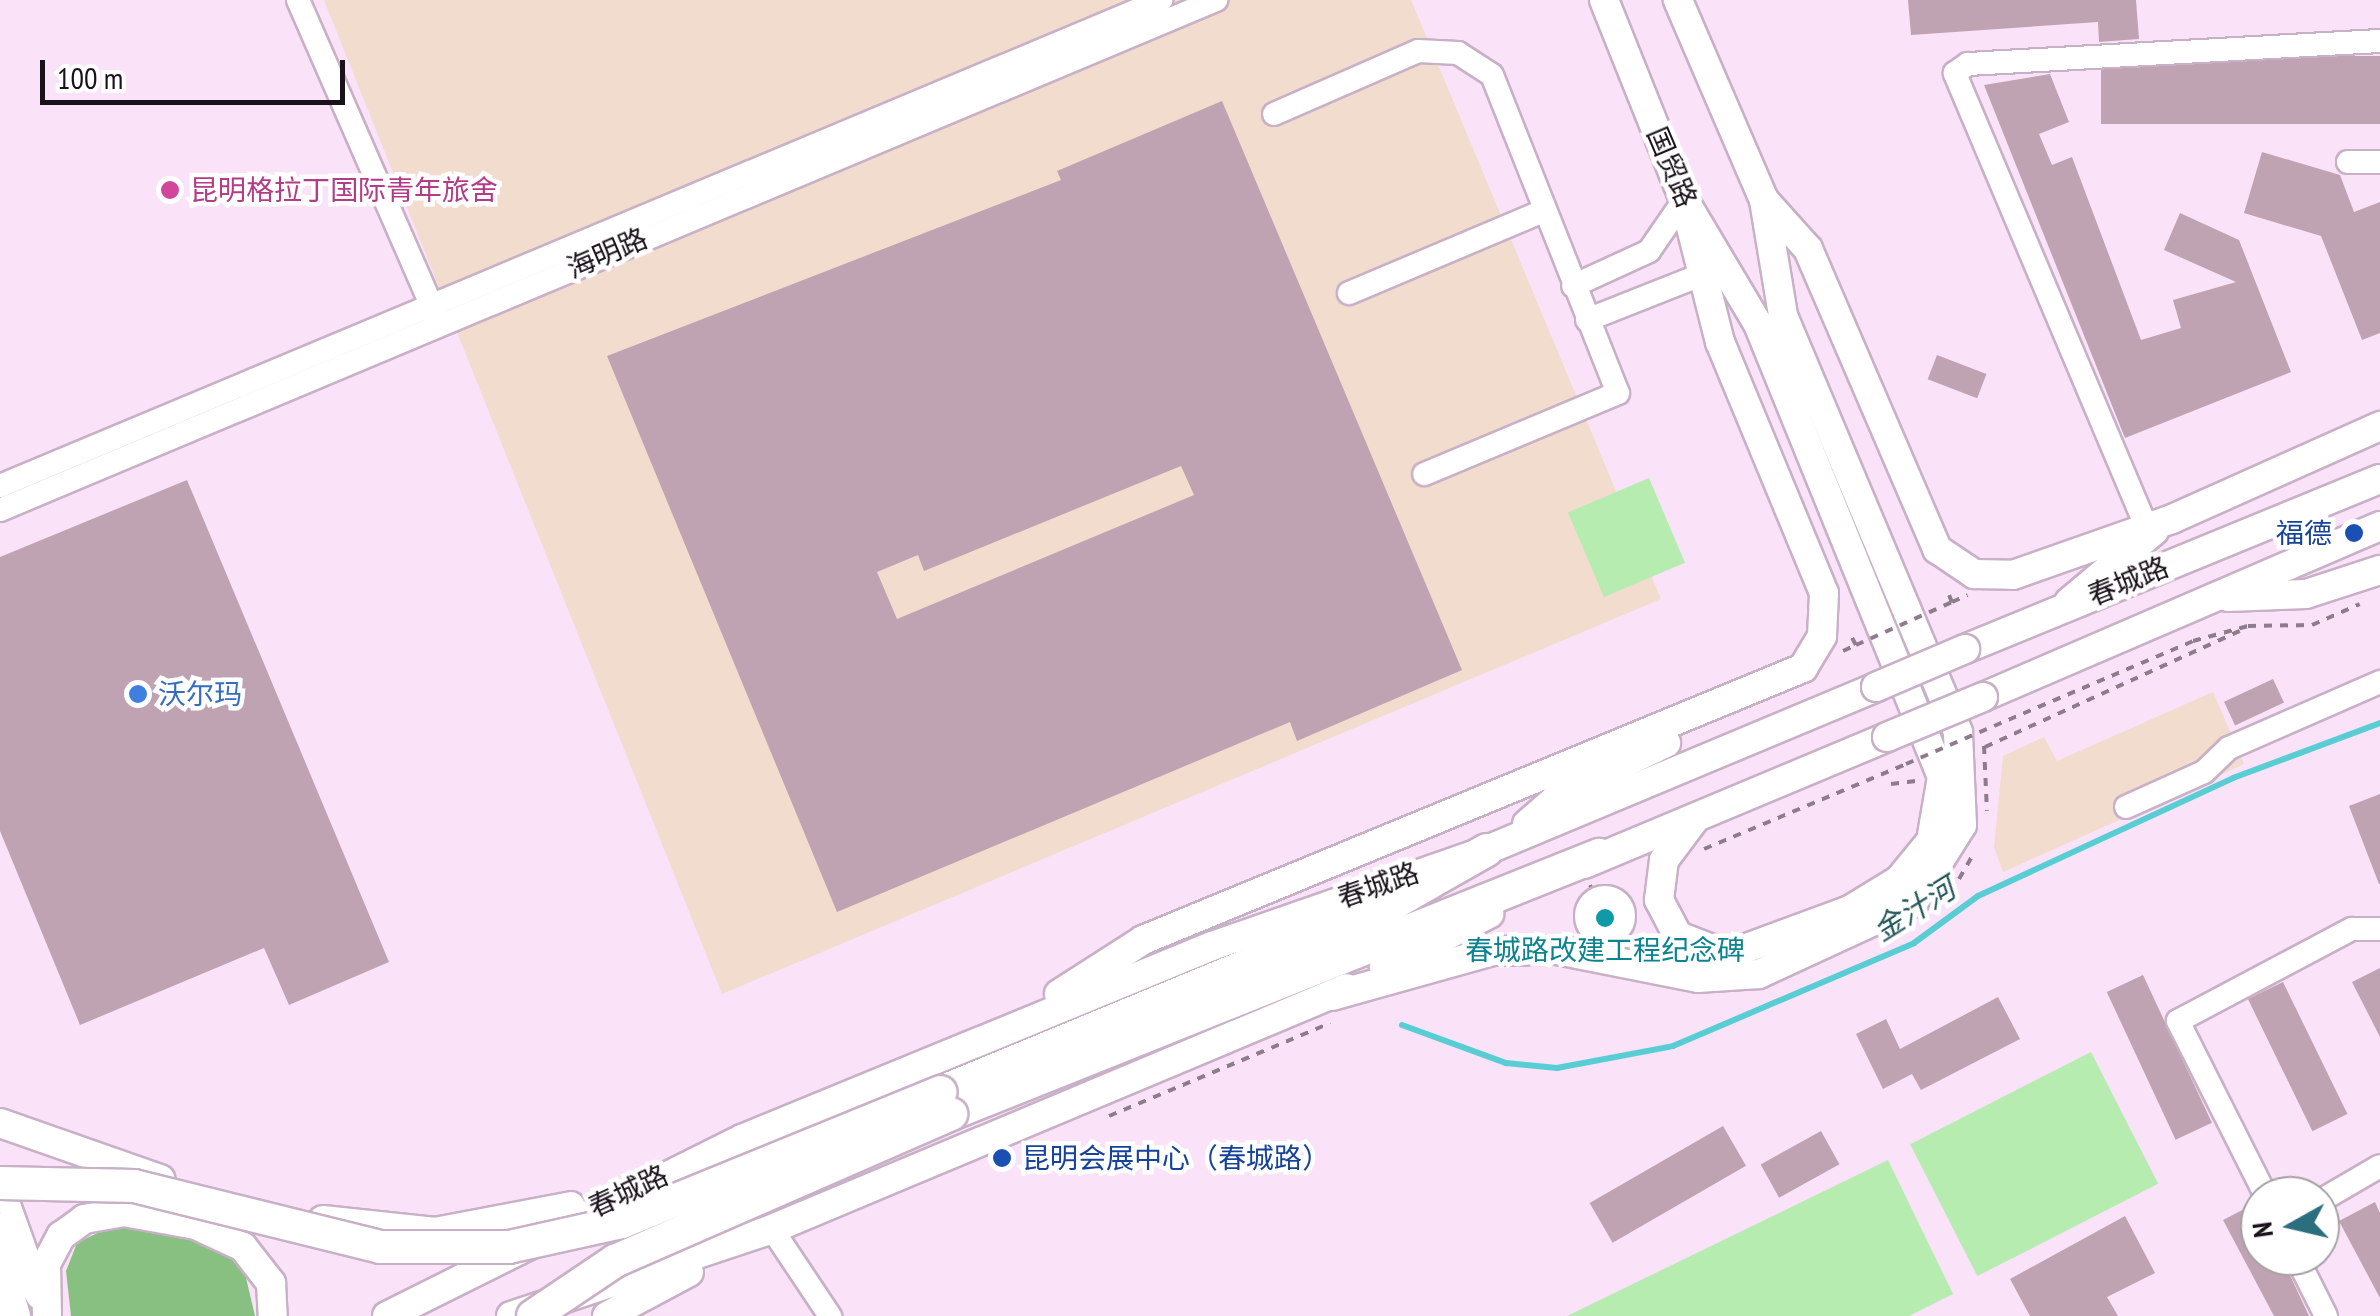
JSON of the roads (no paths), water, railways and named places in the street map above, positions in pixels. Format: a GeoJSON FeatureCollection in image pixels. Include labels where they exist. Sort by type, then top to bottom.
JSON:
{"type":"FeatureCollection","features":[{"type":"Feature","properties":{"kind":"highway"},"geometry":{"type":"LineString","coordinates":[[533,1316],[631,1253],[946,1103],[1387,906],[1498,844]]}},
{"type":"Feature","properties":{"kind":"highway"},"geometry":{"type":"LineString","coordinates":[[0,1181],[134,1186],[380,1247],[508,1247],[622,1222],[946,1103],[1595,879]]}},
{"type":"Feature","properties":{"kind":"highway"},"geometry":{"type":"LineString","coordinates":[[0,1270],[11,1316]]}},
{"type":"Feature","properties":{"kind":"main road","name":"国贸路"},"geometry":{"type":"LineString","coordinates":[[1604,0],[1684,200],[1758,324],[1936,752],[1942,800],[1931,842],[1899,880],[1850,910],[1728,955],[1678,936],[1659,900],[1664,860],[1698,816]]}},
{"type":"Feature","properties":{"kind":"main road"},"geometry":{"type":"LineString","coordinates":[[1337,1007],[1493,950],[1557,950],[1739,978],[1893,915],[1942,869],[1966,804],[1958,732],[1783,316],[1764,200],[1678,0]]}},
{"type":"Feature","properties":{"kind":"main road"},"geometry":{"type":"LineString","coordinates":[[1002,1031],[1143,940],[1804,668],[1822,636],[1824,593],[1720,342],[1684,200]]}},
{"type":"Feature","properties":{"kind":"main road"},"geometry":{"type":"LineString","coordinates":[[1764,200],[1808,249],[1926,529],[1954,564],[2013,575],[2159,523],[2380,426]]}},
{"type":"Feature","properties":{"kind":"main road"},"geometry":{"type":"LineString","coordinates":[[2304,460],[2380,443]]}},
{"type":"Feature","properties":{"kind":"main road","name":"春城路"},"geometry":{"type":"LineString","coordinates":[[387,1316],[731,1144],[1002,1031],[1385,880],[1498,844],[2380,479]]}},
{"type":"Feature","properties":{"kind":"main road"},"geometry":{"type":"LineString","coordinates":[[2065,607],[2098,569],[2159,523]]}},
{"type":"Feature","properties":{"kind":"main road","name":"春城路"},"geometry":{"type":"LineString","coordinates":[[511,1316],[772,1229],[1337,1007],[1595,879],[1698,816],[2380,526]]}},
{"type":"Feature","properties":{"kind":"main road"},"geometry":{"type":"LineString","coordinates":[[2206,598],[2306,594],[2380,570]]}},
{"type":"Feature","properties":{"kind":"main road"},"geometry":{"type":"LineString","coordinates":[[1498,844],[1564,791],[1674,739],[1738,695]]}},
{"type":"Feature","properties":{"kind":"main road"},"geometry":{"type":"LineString","coordinates":[[0,1123],[80,1157],[268,1208],[435,1232],[559,1210],[731,1144]]}},
{"type":"Feature","properties":{"kind":"main road"},"geometry":{"type":"LineString","coordinates":[[47,1316],[52,1248],[72,1226],[111,1212],[185,1222],[244,1248],[271,1283],[273,1316]]}},
{"type":"Feature","properties":{"kind":"main road"},"geometry":{"type":"LineString","coordinates":[[0,1227],[47,1316]]}},
{"type":"Feature","properties":{"kind":"main road"},"geometry":{"type":"LineString","coordinates":[[607,1316],[772,1229]]}},
{"type":"Feature","properties":{"kind":"main road"},"geometry":{"type":"LineString","coordinates":[[0,1292],[11,1316]]}},
{"type":"Feature","properties":{"kind":"street"},"geometry":{"type":"LineString","coordinates":[[298,0],[435,313]]}},
{"type":"Feature","properties":{"kind":"street","name":"海明路"},"geometry":{"type":"LineString","coordinates":[[0,510],[435,313],[1161,0]]}},
{"type":"Feature","properties":{"kind":"street","name":"海明路"},"geometry":{"type":"LineString","coordinates":[[0,486],[1216,0]]}},
{"type":"Feature","properties":{"kind":"street"},"geometry":{"type":"LineString","coordinates":[[2159,523],[1954,72],[1968,64],[2380,41]]}},
{"type":"Feature","properties":{"kind":"street"},"geometry":{"type":"LineString","coordinates":[[1274,114],[1418,51],[1458,53],[1492,75],[1541,212],[1618,392],[1424,474]]}},
{"type":"Feature","properties":{"kind":"street"},"geometry":{"type":"LineString","coordinates":[[2348,162],[2380,162]]}},
{"type":"Feature","properties":{"kind":"street"},"geometry":{"type":"LineString","coordinates":[[1573,286],[1648,250],[1684,200]]}},
{"type":"Feature","properties":{"kind":"street"},"geometry":{"type":"LineString","coordinates":[[1349,293],[1541,212]]}},
{"type":"Feature","properties":{"kind":"street"},"geometry":{"type":"LineString","coordinates":[[1587,320],[1702,274]]}},
{"type":"Feature","properties":{"kind":"street"},"geometry":{"type":"LineString","coordinates":[[2126,808],[2204,772],[2228,748],[2380,682]]}},
{"type":"Feature","properties":{"kind":"street"},"geometry":{"type":"LineString","coordinates":[[2256,1176],[2178,1020],[2352,929],[2380,929]]}},
{"type":"Feature","properties":{"kind":"street"},"geometry":{"type":"LineString","coordinates":[[2340,1189],[2380,1166]]}},
{"type":"Feature","properties":{"kind":"street"},"geometry":{"type":"LineString","coordinates":[[0,1181],[47,1316]]}},
{"type":"Feature","properties":{"kind":"street"},"geometry":{"type":"LineString","coordinates":[[772,1229],[830,1316]]}},
{"type":"Feature","properties":{"kind":"street"},"geometry":{"type":"LineString","coordinates":[[2306,1276],[2326,1316]]}},
{"type":"Feature","properties":{"kind":"waterway","name":"金汁河"},"geometry":{"type":"LineString","coordinates":[[1402,1025],[1506,1063],[1557,1068],[1673,1046],[1914,943],[1978,896],[2233,778],[2380,723]]}},
{"type":"Feature","properties":{"kind":"place","name":"昆明格拉丁国际青年旅舍"},"geometry":{"type":"Point","coordinates":[170,190]}},
{"type":"Feature","properties":{"kind":"place","name":"福德"},"geometry":{"type":"Point","coordinates":[2354,533]}},
{"type":"Feature","properties":{"kind":"place","name":"沃尔玛"},"geometry":{"type":"Point","coordinates":[138,694]}},
{"type":"Feature","properties":{"kind":"place","name":"春城路改建工程纪念碑"},"geometry":{"type":"Point","coordinates":[1605,918]}},
{"type":"Feature","properties":{"kind":"place","name":"昆明会展中心（春城路）"},"geometry":{"type":"Point","coordinates":[1002,1158]}}]}
